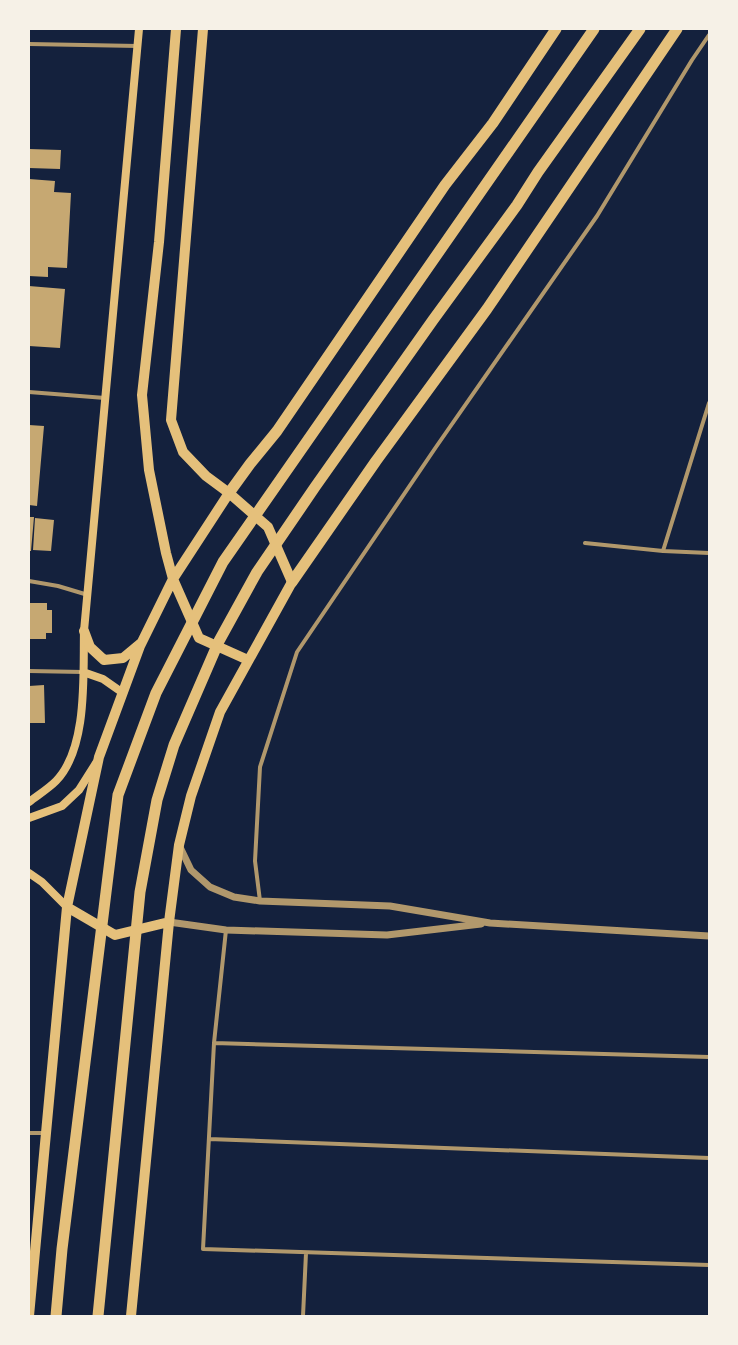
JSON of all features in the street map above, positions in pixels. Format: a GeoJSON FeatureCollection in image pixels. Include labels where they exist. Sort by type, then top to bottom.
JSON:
{"type":"FeatureCollection","features":[{"type":"Feature","properties":{"kind":"highway"},"geometry":{"type":"LineString","coordinates":[[229,493],[277,431],[445,185],[493,123],[556,29]]}},
{"type":"Feature","properties":{"kind":"highway"},"geometry":{"type":"LineString","coordinates":[[56,1316],[62,1249],[118,795],[156,693],[223,562],[594,29]]}},
{"type":"Feature","properties":{"kind":"highway"},"geometry":{"type":"LineString","coordinates":[[98,1316],[140,892],[157,800],[174,745],[219,641],[257,572],[319,480],[517,205],[538,172],[640,29]]}},
{"type":"Feature","properties":{"kind":"highway"},"geometry":{"type":"LineString","coordinates":[[292,582],[376,461],[487,309],[677,29]]}},
{"type":"Feature","properties":{"kind":"main road"},"geometry":{"type":"LineString","coordinates":[[29,802],[56,781],[70,760],[76,739],[83,698],[84,631],[139,29]]}},
{"type":"Feature","properties":{"kind":"main road"},"geometry":{"type":"LineString","coordinates":[[176,29],[159,242],[142,395],[149,470],[173,579],[199,638],[248,660]]}},
{"type":"Feature","properties":{"kind":"main road"},"geometry":{"type":"LineString","coordinates":[[131,1316],[168,922],[179,845],[191,796],[220,712],[292,582],[268,527],[229,493],[206,476],[182,452],[171,420],[203,29]]}},
{"type":"Feature","properties":{"kind":"main road"},"geometry":{"type":"LineString","coordinates":[[30,1316],[67,907],[99,757],[142,642],[173,579],[229,493]]}},
{"type":"Feature","properties":{"kind":"main road"},"geometry":{"type":"LineString","coordinates":[[84,631],[90,647],[104,660],[123,658],[142,642]]}},
{"type":"Feature","properties":{"kind":"main road"},"geometry":{"type":"LineString","coordinates":[[83,672],[103,679],[123,693]]}},
{"type":"Feature","properties":{"kind":"main road"},"geometry":{"type":"LineString","coordinates":[[29,818],[62,806],[79,790],[99,757]]}},
{"type":"Feature","properties":{"kind":"main road"},"geometry":{"type":"LineString","coordinates":[[29,873],[42,882],[67,907],[115,935],[168,922]]}},
{"type":"Feature","properties":{"kind":"street"},"geometry":{"type":"LineString","coordinates":[[260,901],[256,861],[260,767],[296,652],[440,440],[598,216],[692,60],[709,35]]}},
{"type":"Feature","properties":{"kind":"street"},"geometry":{"type":"LineString","coordinates":[[29,44],[138,46]]}},
{"type":"Feature","properties":{"kind":"street"},"geometry":{"type":"LineString","coordinates":[[29,392],[105,398]]}},
{"type":"Feature","properties":{"kind":"street"},"geometry":{"type":"LineString","coordinates":[[663,551],[709,403]]}},
{"type":"Feature","properties":{"kind":"street"},"geometry":{"type":"LineString","coordinates":[[586,543],[663,551],[709,553]]}},
{"type":"Feature","properties":{"kind":"street"},"geometry":{"type":"LineString","coordinates":[[29,581],[58,586],[88,595]]}},
{"type":"Feature","properties":{"kind":"street"},"geometry":{"type":"LineString","coordinates":[[29,671],[83,672]]}},
{"type":"Feature","properties":{"kind":"street"},"geometry":{"type":"LineString","coordinates":[[179,845],[192,870],[210,886],[234,896],[260,901],[390,906],[490,923],[709,936]]}},
{"type":"Feature","properties":{"kind":"street"},"geometry":{"type":"LineString","coordinates":[[168,922],[226,930],[387,935],[490,923]]}},
{"type":"Feature","properties":{"kind":"street"},"geometry":{"type":"LineString","coordinates":[[226,930],[214,1043],[203,1249],[709,1265]]}},
{"type":"Feature","properties":{"kind":"street"},"geometry":{"type":"LineString","coordinates":[[214,1043],[709,1057]]}},
{"type":"Feature","properties":{"kind":"street"},"geometry":{"type":"LineString","coordinates":[[29,1133],[46,1132]]}},
{"type":"Feature","properties":{"kind":"street"},"geometry":{"type":"LineString","coordinates":[[209,1139],[709,1158]]}},
{"type":"Feature","properties":{"kind":"street"},"geometry":{"type":"LineString","coordinates":[[303,1316],[306,1252]]}},
{"type":"Feature","properties":{"kind":"building"},"geometry":{"type":"Polygon","coordinates":[[[29,149],[61,150],[60,169],[29,168],[29,149]]]}},
{"type":"Feature","properties":{"kind":"building"},"geometry":{"type":"Polygon","coordinates":[[[29,179],[55,181],[54,192],[71,193],[67,268],[48,267],[48,277],[29,276],[29,179]]]}},
{"type":"Feature","properties":{"kind":"building"},"geometry":{"type":"Polygon","coordinates":[[[29,286],[65,289],[60,348],[29,346],[29,286]]]}},
{"type":"Feature","properties":{"kind":"building"},"geometry":{"type":"Polygon","coordinates":[[[29,425],[44,426],[37,506],[29,505],[29,425]]]}},
{"type":"Feature","properties":{"kind":"building"},"geometry":{"type":"Polygon","coordinates":[[[29,517],[34,517],[31,551],[29,551],[29,517]]]}},
{"type":"Feature","properties":{"kind":"building"},"geometry":{"type":"Polygon","coordinates":[[[35,518],[54,520],[51,551],[33,550],[35,518]]]}},
{"type":"Feature","properties":{"kind":"building"},"geometry":{"type":"Polygon","coordinates":[[[29,603],[47,603],[47,610],[52,610],[52,633],[46,633],[46,639],[29,639],[29,603]]]}},
{"type":"Feature","properties":{"kind":"building"},"geometry":{"type":"Polygon","coordinates":[[[44,685],[45,723],[29,723],[29,686],[44,685]]]}}]}
